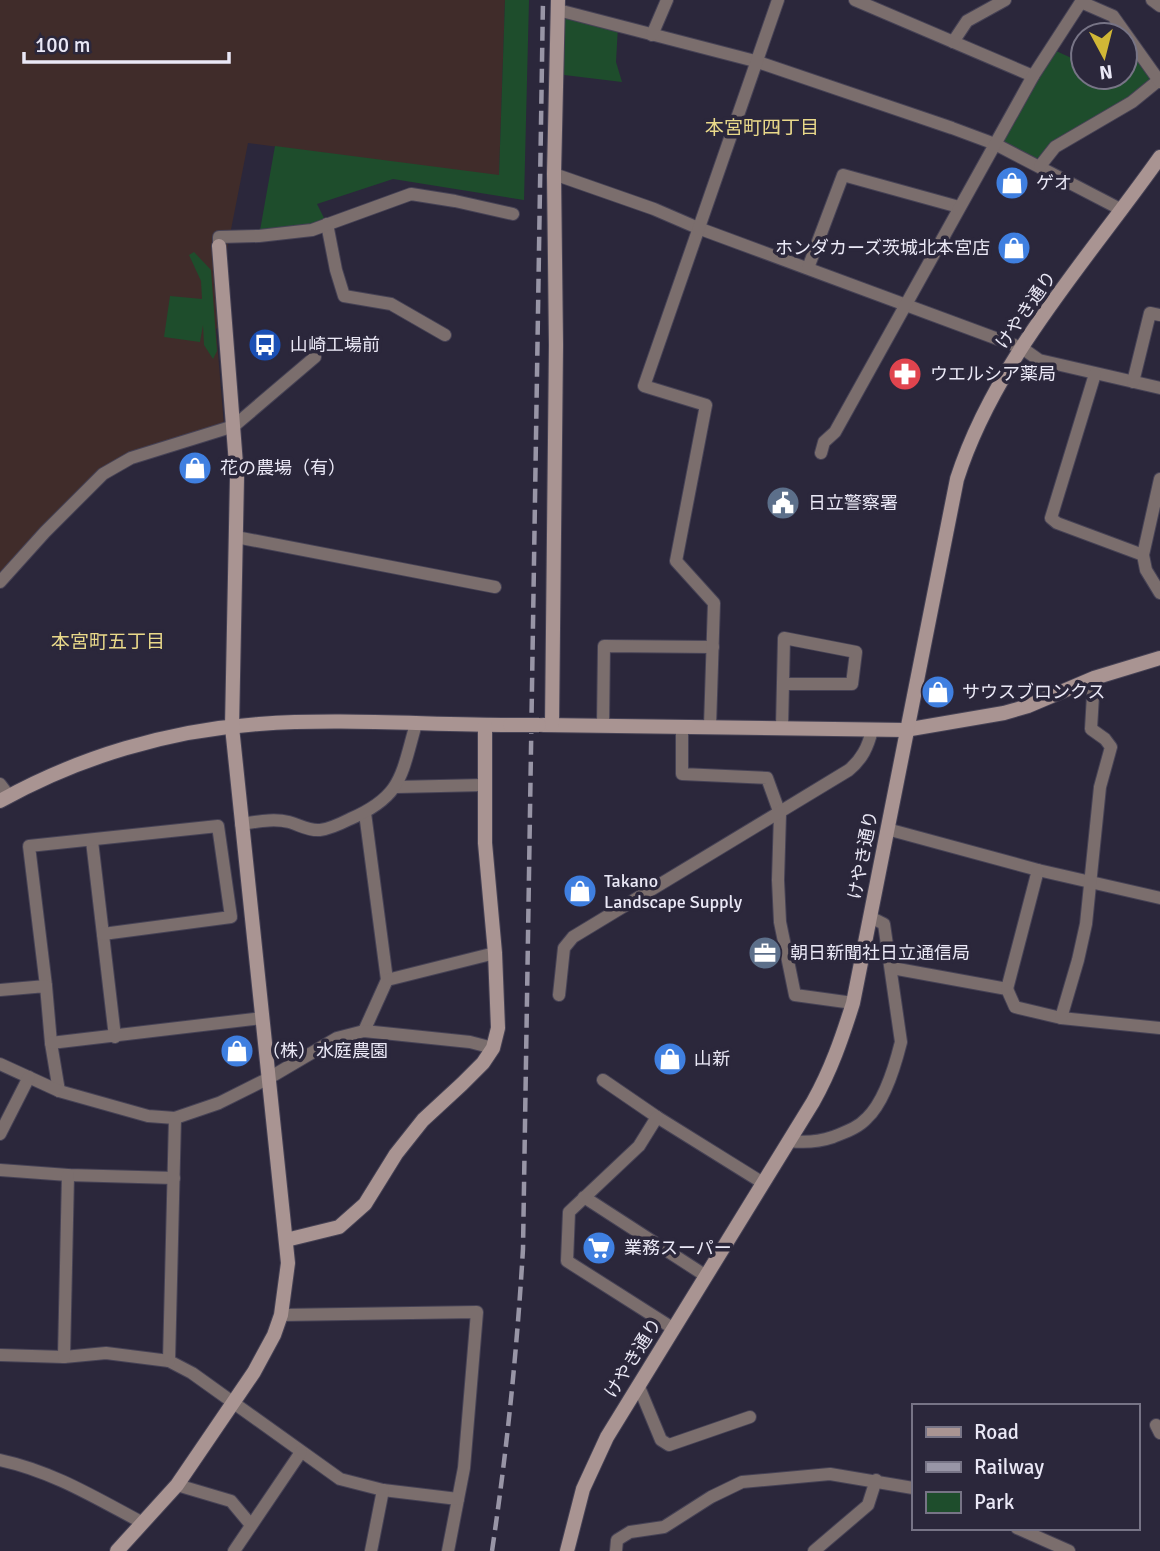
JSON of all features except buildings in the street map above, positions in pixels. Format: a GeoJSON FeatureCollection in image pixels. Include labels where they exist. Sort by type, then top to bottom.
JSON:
{"type":"FeatureCollection","features":[{"type":"Feature","properties":{"kind":"street"},"geometry":{"type":"LineString","coordinates":[[652,35],[667,0]]}},
{"type":"Feature","properties":{"kind":"street"},"geometry":{"type":"LineString","coordinates":[[710,726],[714,603],[676,561],[706,405],[644,386],[778,0]]}},
{"type":"Feature","properties":{"kind":"street"},"geometry":{"type":"LineString","coordinates":[[855,0],[1033,76]]}},
{"type":"Feature","properties":{"kind":"street"},"geometry":{"type":"LineString","coordinates":[[953,42],[967,20],[1005,0]]}},
{"type":"Feature","properties":{"kind":"street"},"geometry":{"type":"LineString","coordinates":[[1152,0],[1160,6]]}},
{"type":"Feature","properties":{"kind":"street"},"geometry":{"type":"LineString","coordinates":[[821,453],[824,442],[835,432],[1033,76],[1079,1],[1104,6],[1159,81],[1124,107],[1055,146],[1040,166]]}},
{"type":"Feature","properties":{"kind":"street"},"geometry":{"type":"LineString","coordinates":[[546,725],[556,345],[554,174],[558,5],[652,35],[755,61],[995,144],[1122,210]]}},
{"type":"Feature","properties":{"kind":"street","name":"けやき通り"},"geometry":{"type":"LineString","coordinates":[[567,1551],[574,1516],[594,1462],[813,1102],[833,1064],[853,1003],[905,730],[957,479],[988,401],[1021,348],[1160,158]]}},
{"type":"Feature","properties":{"kind":"street"},"geometry":{"type":"LineString","coordinates":[[554,174],[907,304],[1021,348],[1039,360],[1160,388]]}},
{"type":"Feature","properties":{"kind":"street"},"geometry":{"type":"LineString","coordinates":[[808,268],[843,175],[959,207]]}},
{"type":"Feature","properties":{"kind":"street"},"geometry":{"type":"LineString","coordinates":[[117,1551],[177,1485],[274,1335],[281,1315],[288,1263],[232,727],[237,477],[219,237],[312,230],[411,194],[513,214]]}},
{"type":"Feature","properties":{"kind":"street"},"geometry":{"type":"LineString","coordinates":[[327,224],[344,296],[391,304],[446,335]]}},
{"type":"Feature","properties":{"kind":"street"},"geometry":{"type":"LineString","coordinates":[[1133,382],[1150,313],[1160,315]]}},
{"type":"Feature","properties":{"kind":"street"},"geometry":{"type":"LineString","coordinates":[[0,582],[103,474],[131,458],[234,426],[315,357]]}},
{"type":"Feature","properties":{"kind":"street"},"geometry":{"type":"LineString","coordinates":[[1095,374],[1051,517],[1057,523],[1143,555]]}},
{"type":"Feature","properties":{"kind":"street"},"geometry":{"type":"LineString","coordinates":[[1160,479],[1143,555],[1146,570],[1160,593]]}},
{"type":"Feature","properties":{"kind":"street"},"geometry":{"type":"LineString","coordinates":[[236,537],[495,587]]}},
{"type":"Feature","properties":{"kind":"street"},"geometry":{"type":"LineString","coordinates":[[782,727],[784,638],[856,653],[852,684],[783,684]]}},
{"type":"Feature","properties":{"kind":"street"},"geometry":{"type":"LineString","coordinates":[[603,725],[604,646],[713,647]]}},
{"type":"Feature","properties":{"kind":"street"},"geometry":{"type":"LineString","coordinates":[[3,794],[139,744],[189,732],[302,722],[905,730],[1004,713],[1028,706],[1094,678],[1160,658]]}},
{"type":"Feature","properties":{"kind":"street"},"geometry":{"type":"LineString","coordinates":[[1061,1018],[1086,924],[1100,787],[1111,747],[1091,729],[1094,678]]}},
{"type":"Feature","properties":{"kind":"street"},"geometry":{"type":"LineString","coordinates":[[241,824],[271,820],[319,830],[331,828],[365,813],[396,788],[416,724]]}},
{"type":"Feature","properties":{"kind":"street"},"geometry":{"type":"LineString","coordinates":[[286,1240],[339,1227],[366,1204],[396,1154],[423,1120],[483,1063],[493,1048],[498,1028],[495,953],[485,843],[485,725]]}},
{"type":"Feature","properties":{"kind":"street"},"geometry":{"type":"LineString","coordinates":[[682,726],[682,774],[766,778],[780,814],[780,922],[795,995],[853,1003]]}},
{"type":"Feature","properties":{"kind":"street"},"geometry":{"type":"LineString","coordinates":[[559,995],[564,947],[573,937],[849,770],[859,762],[866,750],[872,730]]}},
{"type":"Feature","properties":{"kind":"street"},"geometry":{"type":"LineString","coordinates":[[396,788],[484,785]]}},
{"type":"Feature","properties":{"kind":"street"},"geometry":{"type":"LineString","coordinates":[[364,1031],[387,980],[365,813]]}},
{"type":"Feature","properties":{"kind":"street"},"geometry":{"type":"LineString","coordinates":[[59,1091],[51,1044],[29,846],[218,826],[231,918],[103,934]]}},
{"type":"Feature","properties":{"kind":"street"},"geometry":{"type":"LineString","coordinates":[[887,829],[1038,870],[1160,898]]}},
{"type":"Feature","properties":{"kind":"street"},"geometry":{"type":"LineString","coordinates":[[92,841],[115,1037]]}},
{"type":"Feature","properties":{"kind":"street"},"geometry":{"type":"LineString","coordinates":[[1038,870],[1007,989],[1015,1007],[1061,1018],[1160,1028]]}},
{"type":"Feature","properties":{"kind":"street"},"geometry":{"type":"LineString","coordinates":[[790,1140],[807,1143],[852,1130],[868,1117],[880,1099],[901,1042],[884,924],[870,916]]}},
{"type":"Feature","properties":{"kind":"street"},"geometry":{"type":"LineString","coordinates":[[387,980],[495,953]]}},
{"type":"Feature","properties":{"kind":"street"},"geometry":{"type":"LineString","coordinates":[[892,968],[1007,989]]}},
{"type":"Feature","properties":{"kind":"street"},"geometry":{"type":"LineString","coordinates":[[0,990],[46,986]]}},
{"type":"Feature","properties":{"kind":"street"},"geometry":{"type":"LineString","coordinates":[[51,1044],[262,1018]]}},
{"type":"Feature","properties":{"kind":"street"},"geometry":{"type":"LineString","coordinates":[[0,1064],[59,1091],[148,1116],[175,1118],[219,1103],[337,1038],[364,1031],[470,1042],[493,1048]]}},
{"type":"Feature","properties":{"kind":"street"},"geometry":{"type":"LineString","coordinates":[[0,1134],[29,1077]]}},
{"type":"Feature","properties":{"kind":"street"},"geometry":{"type":"LineString","coordinates":[[603,1080],[763,1183]]}},
{"type":"Feature","properties":{"kind":"street"},"geometry":{"type":"LineString","coordinates":[[657,1117],[639,1146],[569,1212],[567,1261],[674,1329]]}},
{"type":"Feature","properties":{"kind":"street"},"geometry":{"type":"LineString","coordinates":[[169,1361],[175,1118]]}},
{"type":"Feature","properties":{"kind":"street"},"geometry":{"type":"LineString","coordinates":[[0,1170],[174,1178]]}},
{"type":"Feature","properties":{"kind":"street"},"geometry":{"type":"LineString","coordinates":[[64,1357],[68,1175]]}},
{"type":"Feature","properties":{"kind":"street"},"geometry":{"type":"LineString","coordinates":[[584,1197],[706,1276]]}},
{"type":"Feature","properties":{"kind":"street"},"geometry":{"type":"LineString","coordinates":[[281,1315],[477,1312],[464,1468],[448,1551]]}},
{"type":"Feature","properties":{"kind":"street"},"geometry":{"type":"LineString","coordinates":[[0,1355],[64,1357],[106,1353],[169,1361],[192,1373],[340,1479],[383,1490],[458,1499]]}},
{"type":"Feature","properties":{"kind":"street"},"geometry":{"type":"LineString","coordinates":[[639,1387],[661,1440],[669,1445],[750,1417]]}},
{"type":"Feature","properties":{"kind":"street"},"geometry":{"type":"LineString","coordinates":[[234,1551],[301,1452]]}},
{"type":"Feature","properties":{"kind":"street"},"geometry":{"type":"LineString","coordinates":[[0,1460],[28,1466],[68,1483],[143,1523]]}},
{"type":"Feature","properties":{"kind":"street"},"geometry":{"type":"LineString","coordinates":[[616,1551],[617,1540],[631,1532],[664,1527],[711,1497],[742,1482],[830,1474],[912,1488]]}},
{"type":"Feature","properties":{"kind":"street"},"geometry":{"type":"LineString","coordinates":[[817,1550],[868,1505],[876,1480]]}},
{"type":"Feature","properties":{"kind":"street"},"geometry":{"type":"LineString","coordinates":[[177,1485],[231,1501],[251,1525]]}},
{"type":"Feature","properties":{"kind":"street"},"geometry":{"type":"LineString","coordinates":[[370,1551],[383,1490]]}},
{"type":"Feature","properties":{"kind":"street"},"geometry":{"type":"LineString","coordinates":[[1022,1530],[1069,1551]]}},
{"type":"Feature","properties":{"kind":"shaded area"},"geometry":{"type":"Polygon","coordinates":[[[0,0],[505,0],[499,176],[248,143],[225,260],[230,320],[216,329],[224,426],[126,460],[0,582],[0,0]]]}},
{"type":"Feature","properties":{"kind":"green space"},"geometry":{"type":"Polygon","coordinates":[[[505,0],[529,0],[524,200],[393,179],[317,204],[327,224],[259,236],[275,146],[499,175],[505,0]]]}},
{"type":"Feature","properties":{"kind":"green space"},"geometry":{"type":"Polygon","coordinates":[[[558,10],[618,26],[616,62],[622,82],[556,74],[558,10]]]}},
{"type":"Feature","properties":{"kind":"green space"},"geometry":{"type":"Polygon","coordinates":[[[1054,50],[1069,57],[1069,91],[1138,91],[1038,159],[1003,141],[1054,50]]]}},
{"type":"Feature","properties":{"kind":"green space"},"geometry":{"type":"Polygon","coordinates":[[[1139,57],[1154,77],[1139,90],[1139,57]]]}},
{"type":"Feature","properties":{"kind":"green space"},"geometry":{"type":"Polygon","coordinates":[[[194,252],[211,270],[217,351],[213,359],[204,345],[203,325],[200,342],[164,337],[170,296],[202,299],[201,281],[189,255],[194,252]]]}},
{"type":"Feature","properties":{"kind":"railway"},"geometry":{"type":"LineString","coordinates":[[492,1551],[511,1400],[523,1249],[543,0]]}},
{"type":"Feature","properties":{"kind":"place","name":"ゲオ"},"geometry":{"type":"Point","coordinates":[1012,183]}},
{"type":"Feature","properties":{"kind":"place","name":"ホンダカーズ茨城北本宮店"},"geometry":{"type":"Point","coordinates":[1014,248]}},
{"type":"Feature","properties":{"kind":"place","name":"山崎工場前"},"geometry":{"type":"Point","coordinates":[265,345]}},
{"type":"Feature","properties":{"kind":"place","name":"ウエルシア薬局"},"geometry":{"type":"Point","coordinates":[905,374]}},
{"type":"Feature","properties":{"kind":"place","name":"花の農場（有）"},"geometry":{"type":"Point","coordinates":[195,468]}},
{"type":"Feature","properties":{"kind":"place","name":"日立警察署"},"geometry":{"type":"Point","coordinates":[783,503]}},
{"type":"Feature","properties":{"kind":"place","name":"サウスブロンクス"},"geometry":{"type":"Point","coordinates":[938,692]}},
{"type":"Feature","properties":{"kind":"place","name":"Takano Landscape Supply"},"geometry":{"type":"Point","coordinates":[580,891]}},
{"type":"Feature","properties":{"kind":"place","name":"朝日新聞社日立通信局"},"geometry":{"type":"Point","coordinates":[765,953]}},
{"type":"Feature","properties":{"kind":"place","name":"（株）水庭農園"},"geometry":{"type":"Point","coordinates":[237,1051]}},
{"type":"Feature","properties":{"kind":"place","name":"山新"},"geometry":{"type":"Point","coordinates":[670,1059]}},
{"type":"Feature","properties":{"kind":"place","name":"業務スーパー"},"geometry":{"type":"Point","coordinates":[599,1248]}},
{"type":"Feature","properties":{"kind":"district","name":"本宮町四丁目"},"geometry":{"type":"Point","coordinates":[762,128]}},
{"type":"Feature","properties":{"kind":"district","name":"本宮町五丁目"},"geometry":{"type":"Point","coordinates":[108,642]}}]}
